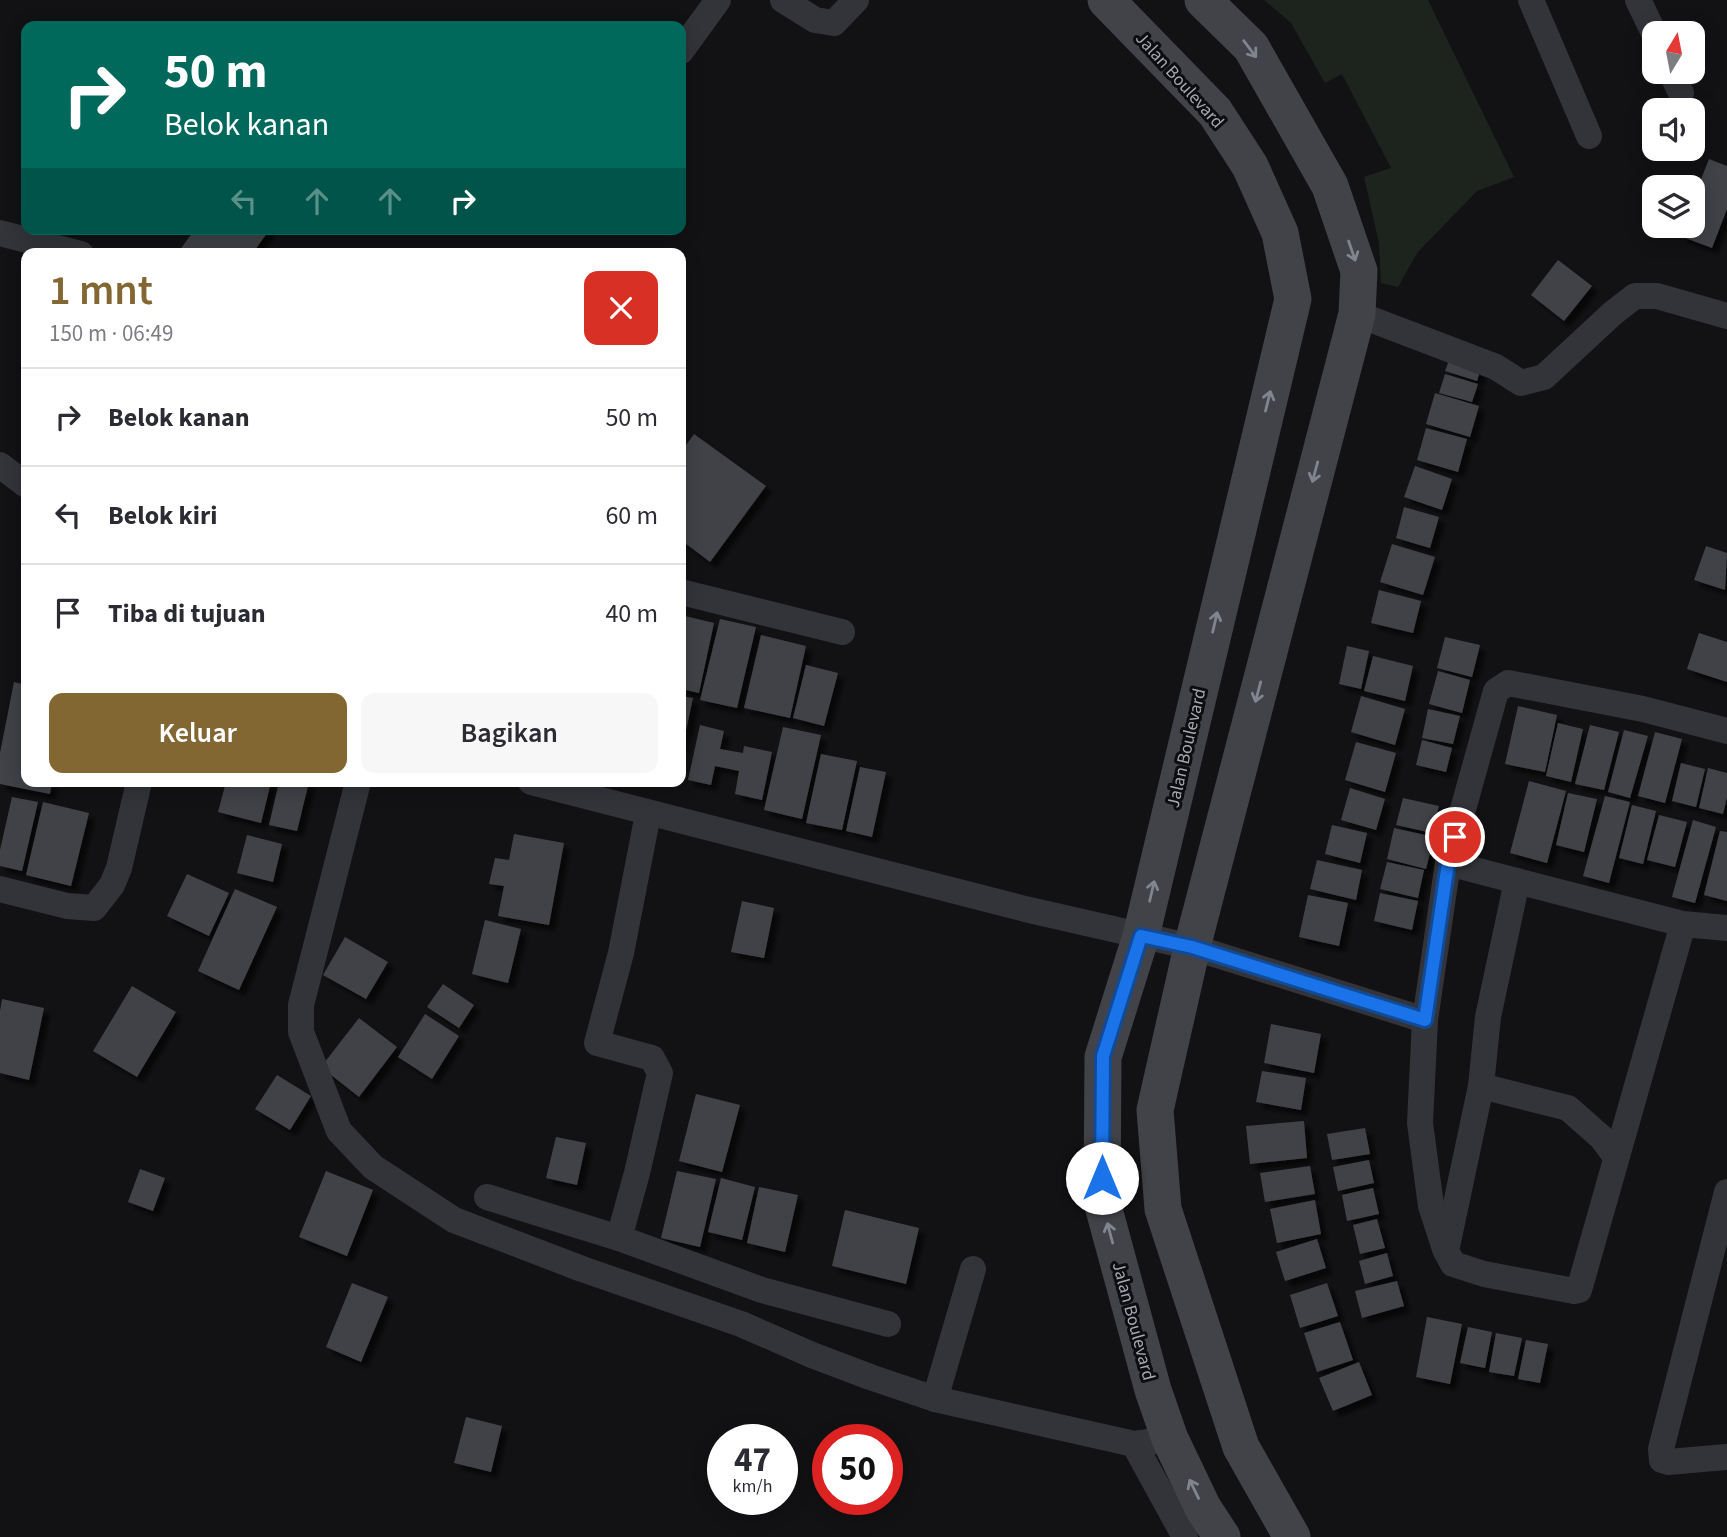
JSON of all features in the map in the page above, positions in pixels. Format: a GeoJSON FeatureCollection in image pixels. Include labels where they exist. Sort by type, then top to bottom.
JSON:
{"type":"FeatureCollection","features":[{"type":"Feature","properties":{"kind":"main road","name":"Jalan Boulevard"},"geometry":{"type":"LineString","coordinates":[[1106,0],[1215,112],[1250,166],[1280,233],[1293,299],[1141,936],[1103,1056],[1102,1202],[1153,1390],[1170,1439],[1203,1508],[1222,1537]]}},
{"type":"Feature","properties":{"kind":"main road"},"geometry":{"type":"LineString","coordinates":[[1203,0],[1251,47],[1330,186],[1359,271],[1357,314],[1192,947],[1155,1110],[1163,1209],[1241,1447],[1292,1537]]}},
{"type":"Feature","properties":{"kind":"street"},"geometry":{"type":"LineString","coordinates":[[686,44],[718,0]]}},
{"type":"Feature","properties":{"kind":"street"},"geometry":{"type":"LineString","coordinates":[[783,0],[815,20],[834,23],[856,0]]}},
{"type":"Feature","properties":{"kind":"street"},"geometry":{"type":"LineString","coordinates":[[1531,0],[1589,136]]}},
{"type":"Feature","properties":{"kind":"street"},"geometry":{"type":"LineString","coordinates":[[1638,0],[1648,21]]}},
{"type":"Feature","properties":{"kind":"street"},"geometry":{"type":"LineString","coordinates":[[0,233],[58,248]]}},
{"type":"Feature","properties":{"kind":"street"},"geometry":{"type":"LineString","coordinates":[[1357,314],[1496,367],[1521,383],[1544,377],[1635,296],[1657,296],[1727,316]]}},
{"type":"Feature","properties":{"kind":"street"},"geometry":{"type":"LineString","coordinates":[[0,465],[21,481]]}},
{"type":"Feature","properties":{"kind":"street"},"geometry":{"type":"LineString","coordinates":[[686,593],[842,632]]}},
{"type":"Feature","properties":{"kind":"street"},"geometry":{"type":"LineString","coordinates":[[1683,924],[1578,1291],[1485,1274],[1453,1264],[1431,1206],[1420,1123],[1425,1020],[1448,863],[1496,691],[1508,683],[1643,709],[1727,731]]}},
{"type":"Feature","properties":{"kind":"street"},"geometry":{"type":"LineString","coordinates":[[0,889],[67,906],[94,908],[112,885],[119,868],[138,787]]}},
{"type":"Feature","properties":{"kind":"street"},"geometry":{"type":"LineString","coordinates":[[357,787],[301,1005],[301,1032],[339,1131],[373,1167],[454,1220],[582,1269],[741,1324],[870,1377],[935,1398],[1134,1444],[1170,1439]]}},
{"type":"Feature","properties":{"kind":"street"},"geometry":{"type":"LineString","coordinates":[[551,787],[648,814],[1192,947],[1425,1020]]}},
{"type":"Feature","properties":{"kind":"street"},"geometry":{"type":"LineString","coordinates":[[619,1238],[660,1073],[652,1058],[597,1043],[621,953],[648,814]]}},
{"type":"Feature","properties":{"kind":"street"},"geometry":{"type":"LineString","coordinates":[[1448,863],[1683,924],[1727,929]]}},
{"type":"Feature","properties":{"kind":"street"},"geometry":{"type":"LineString","coordinates":[[1446,1251],[1481,1086],[1488,1017],[1517,881]]}},
{"type":"Feature","properties":{"kind":"street"},"geometry":{"type":"LineString","coordinates":[[1481,1086],[1568,1108],[1602,1138],[1616,1157]]}},
{"type":"Feature","properties":{"kind":"street"},"geometry":{"type":"LineString","coordinates":[[1727,1193],[1661,1449],[1662,1460],[1668,1462],[1727,1457]]}},
{"type":"Feature","properties":{"kind":"street"},"geometry":{"type":"LineString","coordinates":[[487,1197],[619,1238],[762,1290],[888,1324]]}},
{"type":"Feature","properties":{"kind":"street"},"geometry":{"type":"LineString","coordinates":[[935,1398],[973,1269]]}},
{"type":"Feature","properties":{"kind":"street"},"geometry":{"type":"LineString","coordinates":[[1134,1444],[1185,1537]]}},
{"type":"Feature","properties":{"kind":"shaded area"},"geometry":{"type":"Polygon","coordinates":[[[1264,0],[1428,0],[1514,177],[1477,191],[1417,253],[1398,287],[1381,283],[1379,243],[1364,177],[1391,168],[1342,74],[1325,83],[1291,23],[1264,0]]]}},
{"type":"Feature","properties":{"kind":"building"},"geometry":{"type":"Polygon","coordinates":[[[1709,159],[1727,166],[1727,209],[1712,248],[1685,238],[1705,238],[1705,175],[1703,175],[1709,159]]]}},
{"type":"Feature","properties":{"kind":"building"},"geometry":{"type":"Polygon","coordinates":[[[191,235],[266,235],[256,248],[181,248],[191,235]]]}},
{"type":"Feature","properties":{"kind":"building"},"geometry":{"type":"Polygon","coordinates":[[[1558,260],[1592,286],[1564,321],[1531,295],[1558,260]]]}},
{"type":"Feature","properties":{"kind":"building"},"geometry":{"type":"Polygon","coordinates":[[[1450,358],[1481,368],[1477,381],[1445,371],[1450,358]]]}},
{"type":"Feature","properties":{"kind":"building"},"geometry":{"type":"Polygon","coordinates":[[[1445,374],[1478,384],[1472,402],[1439,393],[1445,374]]]}},
{"type":"Feature","properties":{"kind":"building"},"geometry":{"type":"Polygon","coordinates":[[[1435,393],[1479,406],[1470,437],[1426,424],[1435,393]]]}},
{"type":"Feature","properties":{"kind":"building"},"geometry":{"type":"Polygon","coordinates":[[[1426,428],[1467,439],[1458,472],[1417,460],[1426,428]]]}},
{"type":"Feature","properties":{"kind":"building"},"geometry":{"type":"Polygon","coordinates":[[[694,434],[766,486],[710,562],[686,544],[686,445],[694,434]]]}},
{"type":"Feature","properties":{"kind":"building"},"geometry":{"type":"Polygon","coordinates":[[[1415,466],[1452,479],[1442,510],[1404,497],[1415,466]]]}},
{"type":"Feature","properties":{"kind":"building"},"geometry":{"type":"Polygon","coordinates":[[[1404,507],[1439,517],[1430,548],[1396,538],[1404,507]]]}},
{"type":"Feature","properties":{"kind":"building"},"geometry":{"type":"Polygon","coordinates":[[[1392,544],[1435,557],[1423,595],[1380,582],[1392,544]]]}},
{"type":"Feature","properties":{"kind":"building"},"geometry":{"type":"Polygon","coordinates":[[[1706,546],[1727,553],[1725,590],[1694,580],[1706,546]]]}},
{"type":"Feature","properties":{"kind":"building"},"geometry":{"type":"Polygon","coordinates":[[[1379,590],[1421,601],[1413,633],[1371,623],[1379,590]]]}},
{"type":"Feature","properties":{"kind":"building"},"geometry":{"type":"Polygon","coordinates":[[[686,616],[714,623],[699,693],[686,690],[686,616]]]}},
{"type":"Feature","properties":{"kind":"building"},"geometry":{"type":"Polygon","coordinates":[[[720,619],[756,627],[737,708],[700,700],[720,619]]]}},
{"type":"Feature","properties":{"kind":"building"},"geometry":{"type":"Polygon","coordinates":[[[1699,633],[1727,642],[1727,682],[1687,669],[1699,633]]]}},
{"type":"Feature","properties":{"kind":"building"},"geometry":{"type":"Polygon","coordinates":[[[761,635],[806,646],[790,718],[744,708],[761,635]]]}},
{"type":"Feature","properties":{"kind":"building"},"geometry":{"type":"Polygon","coordinates":[[[1445,637],[1480,645],[1472,677],[1437,668],[1445,637]]]}},
{"type":"Feature","properties":{"kind":"building"},"geometry":{"type":"Polygon","coordinates":[[[1347,646],[1369,651],[1361,689],[1339,684],[1347,646]]]}},
{"type":"Feature","properties":{"kind":"building"},"geometry":{"type":"Polygon","coordinates":[[[1373,656],[1413,666],[1405,701],[1364,691],[1373,656]]]}},
{"type":"Feature","properties":{"kind":"building"},"geometry":{"type":"Polygon","coordinates":[[[806,665],[838,673],[824,726],[793,718],[806,665]]]}},
{"type":"Feature","properties":{"kind":"building"},"geometry":{"type":"Polygon","coordinates":[[[1438,671],[1470,680],[1462,713],[1429,704],[1438,671]]]}},
{"type":"Feature","properties":{"kind":"building"},"geometry":{"type":"Polygon","coordinates":[[[14,682],[21,684],[21,787],[51,787],[50,794],[0,784],[0,753],[14,682]]]}},
{"type":"Feature","properties":{"kind":"building"},"geometry":{"type":"Polygon","coordinates":[[[1361,696],[1405,709],[1395,745],[1351,732],[1361,696]]]}},
{"type":"Feature","properties":{"kind":"building"},"geometry":{"type":"Polygon","coordinates":[[[686,697],[693,698],[686,730],[686,697]]]}},
{"type":"Feature","properties":{"kind":"building"},"geometry":{"type":"Polygon","coordinates":[[[1518,706],[1557,715],[1545,772],[1505,764],[1518,706]]]}},
{"type":"Feature","properties":{"kind":"building"},"geometry":{"type":"Polygon","coordinates":[[[1428,709],[1460,716],[1453,744],[1422,738],[1428,709]]]}},
{"type":"Feature","properties":{"kind":"building"},"geometry":{"type":"Polygon","coordinates":[[[1558,723],[1583,729],[1571,782],[1546,776],[1558,723]]]}},
{"type":"Feature","properties":{"kind":"building"},"geometry":{"type":"Polygon","coordinates":[[[700,725],[724,731],[720,749],[743,753],[744,746],[772,752],[762,800],[735,794],[739,771],[715,766],[711,785],[688,780],[700,725]]]}},
{"type":"Feature","properties":{"kind":"building"},"geometry":{"type":"Polygon","coordinates":[[[1590,725],[1619,732],[1604,790],[1575,784],[1590,725]]]}},
{"type":"Feature","properties":{"kind":"building"},"geometry":{"type":"Polygon","coordinates":[[[783,727],[821,735],[802,819],[764,810],[783,727]]]}},
{"type":"Feature","properties":{"kind":"building"},"geometry":{"type":"Polygon","coordinates":[[[1624,730],[1648,736],[1630,798],[1608,792],[1624,730]]]}},
{"type":"Feature","properties":{"kind":"building"},"geometry":{"type":"Polygon","coordinates":[[[1655,732],[1682,739],[1665,803],[1638,796],[1655,732]]]}},
{"type":"Feature","properties":{"kind":"building"},"geometry":{"type":"Polygon","coordinates":[[[1422,740],[1452,748],[1446,772],[1416,765],[1422,740]]]}},
{"type":"Feature","properties":{"kind":"building"},"geometry":{"type":"Polygon","coordinates":[[[1356,742],[1396,753],[1385,792],[1345,780],[1356,742]]]}},
{"type":"Feature","properties":{"kind":"building"},"geometry":{"type":"Polygon","coordinates":[[[821,754],[857,761],[842,830],[806,823],[821,754]]]}},
{"type":"Feature","properties":{"kind":"building"},"geometry":{"type":"Polygon","coordinates":[[[1681,763],[1705,769],[1696,807],[1672,801],[1681,763]]]}},
{"type":"Feature","properties":{"kind":"building"},"geometry":{"type":"Polygon","coordinates":[[[860,767],[886,772],[872,837],[846,831],[860,767]]]}},
{"type":"Feature","properties":{"kind":"building"},"geometry":{"type":"Polygon","coordinates":[[[1708,768],[1727,773],[1727,797],[1723,814],[1699,808],[1708,768]]]}},
{"type":"Feature","properties":{"kind":"building"},"geometry":{"type":"Polygon","coordinates":[[[1529,781],[1566,791],[1547,863],[1510,853],[1529,781]]]}},
{"type":"Feature","properties":{"kind":"building"},"geometry":{"type":"Polygon","coordinates":[[[225,787],[270,787],[261,823],[218,812],[225,787]]]}},
{"type":"Feature","properties":{"kind":"building"},"geometry":{"type":"Polygon","coordinates":[[[278,787],[308,787],[297,831],[269,825],[278,787]]]}},
{"type":"Feature","properties":{"kind":"building"},"geometry":{"type":"Polygon","coordinates":[[[1350,788],[1385,799],[1376,830],[1341,820],[1350,788]]]}},
{"type":"Feature","properties":{"kind":"building"},"geometry":{"type":"Polygon","coordinates":[[[1568,793],[1597,799],[1584,852],[1556,845],[1568,793]]]}},
{"type":"Feature","properties":{"kind":"building"},"geometry":{"type":"Polygon","coordinates":[[[1605,796],[1630,802],[1609,883],[1583,876],[1605,796]]]}},
{"type":"Feature","properties":{"kind":"building"},"geometry":{"type":"Polygon","coordinates":[[[12,797],[38,802],[22,871],[0,866],[0,850],[12,797]]]}},
{"type":"Feature","properties":{"kind":"building"},"geometry":{"type":"Polygon","coordinates":[[[1403,798],[1439,806],[1432,833],[1396,825],[1403,798]]]}},
{"type":"Feature","properties":{"kind":"building"},"geometry":{"type":"Polygon","coordinates":[[[43,802],[89,813],[71,886],[26,875],[43,802]]]}},
{"type":"Feature","properties":{"kind":"building"},"geometry":{"type":"Polygon","coordinates":[[[1632,805],[1656,811],[1643,864],[1619,858],[1632,805]]]}},
{"type":"Feature","properties":{"kind":"building"},"geometry":{"type":"Polygon","coordinates":[[[1659,815],[1687,822],[1675,867],[1647,860],[1659,815]]]}},
{"type":"Feature","properties":{"kind":"building"},"geometry":{"type":"Polygon","coordinates":[[[1693,820],[1716,827],[1695,903],[1672,897],[1693,820]]]}},
{"type":"Feature","properties":{"kind":"building"},"geometry":{"type":"Polygon","coordinates":[[[1332,825],[1367,833],[1360,863],[1325,854],[1332,825]]]}},
{"type":"Feature","properties":{"kind":"building"},"geometry":{"type":"Polygon","coordinates":[[[1394,828],[1434,837],[1426,869],[1387,859],[1394,828]]]}},
{"type":"Feature","properties":{"kind":"building"},"geometry":{"type":"Polygon","coordinates":[[[1720,831],[1727,832],[1727,901],[1704,895],[1720,831]]]}},
{"type":"Feature","properties":{"kind":"building"},"geometry":{"type":"Polygon","coordinates":[[[514,834],[564,843],[549,925],[498,916],[504,886],[489,884],[495,858],[509,860],[514,834]]]}},
{"type":"Feature","properties":{"kind":"building"},"geometry":{"type":"Polygon","coordinates":[[[247,835],[282,844],[273,882],[237,873],[247,835]]]}},
{"type":"Feature","properties":{"kind":"building"},"geometry":{"type":"Polygon","coordinates":[[[1317,860],[1362,870],[1356,900],[1310,889],[1317,860]]]}},
{"type":"Feature","properties":{"kind":"building"},"geometry":{"type":"Polygon","coordinates":[[[1387,862],[1424,870],[1418,898],[1380,889],[1387,862]]]}},
{"type":"Feature","properties":{"kind":"building"},"geometry":{"type":"Polygon","coordinates":[[[187,874],[229,893],[209,936],[167,916],[187,874]]]}},
{"type":"Feature","properties":{"kind":"building"},"geometry":{"type":"Polygon","coordinates":[[[235,889],[277,907],[239,990],[198,971],[235,889]]]}},
{"type":"Feature","properties":{"kind":"building"},"geometry":{"type":"Polygon","coordinates":[[[1380,893],[1418,901],[1412,930],[1374,921],[1380,893]]]}},
{"type":"Feature","properties":{"kind":"building"},"geometry":{"type":"Polygon","coordinates":[[[1308,895],[1348,903],[1339,946],[1299,937],[1308,895]]]}},
{"type":"Feature","properties":{"kind":"building"},"geometry":{"type":"Polygon","coordinates":[[[742,901],[774,908],[764,958],[731,952],[742,901]]]}},
{"type":"Feature","properties":{"kind":"building"},"geometry":{"type":"Polygon","coordinates":[[[485,920],[521,929],[508,983],[472,974],[485,920]]]}},
{"type":"Feature","properties":{"kind":"building"},"geometry":{"type":"Polygon","coordinates":[[[345,937],[388,962],[366,999],[323,975],[345,937]]]}},
{"type":"Feature","properties":{"kind":"building"},"geometry":{"type":"Polygon","coordinates":[[[443,984],[474,1005],[459,1028],[427,1007],[443,984]]]}},
{"type":"Feature","properties":{"kind":"building"},"geometry":{"type":"Polygon","coordinates":[[[132,986],[176,1012],[137,1077],[93,1051],[132,986]]]}},
{"type":"Feature","properties":{"kind":"building"},"geometry":{"type":"Polygon","coordinates":[[[2,999],[44,1008],[29,1080],[0,1073],[2,999]]]}},
{"type":"Feature","properties":{"kind":"building"},"geometry":{"type":"Polygon","coordinates":[[[425,1014],[459,1036],[432,1079],[398,1057],[425,1014]]]}},
{"type":"Feature","properties":{"kind":"building"},"geometry":{"type":"Polygon","coordinates":[[[359,1018],[397,1047],[359,1097],[321,1067],[359,1018]]]}},
{"type":"Feature","properties":{"kind":"building"},"geometry":{"type":"Polygon","coordinates":[[[1271,1024],[1321,1034],[1314,1073],[1264,1063],[1271,1024]]]}},
{"type":"Feature","properties":{"kind":"building"},"geometry":{"type":"Polygon","coordinates":[[[1262,1071],[1306,1078],[1301,1110],[1256,1102],[1262,1071]]]}},
{"type":"Feature","properties":{"kind":"building"},"geometry":{"type":"Polygon","coordinates":[[[277,1075],[311,1096],[290,1130],[255,1109],[277,1075]]]}},
{"type":"Feature","properties":{"kind":"building"},"geometry":{"type":"Polygon","coordinates":[[[696,1094],[740,1105],[722,1172],[679,1161],[696,1094]]]}},
{"type":"Feature","properties":{"kind":"building"},"geometry":{"type":"Polygon","coordinates":[[[1304,1121],[1307,1158],[1250,1164],[1246,1126],[1304,1121]]]}},
{"type":"Feature","properties":{"kind":"building"},"geometry":{"type":"Polygon","coordinates":[[[1365,1128],[1370,1154],[1332,1160],[1327,1134],[1365,1128]]]}},
{"type":"Feature","properties":{"kind":"building"},"geometry":{"type":"Polygon","coordinates":[[[556,1137],[586,1143],[577,1185],[546,1178],[556,1137]]]}},
{"type":"Feature","properties":{"kind":"building"},"geometry":{"type":"Polygon","coordinates":[[[1369,1160],[1374,1183],[1338,1191],[1333,1167],[1369,1160]]]}},
{"type":"Feature","properties":{"kind":"building"},"geometry":{"type":"Polygon","coordinates":[[[1310,1166],[1315,1194],[1265,1202],[1260,1173],[1310,1166]]]}},
{"type":"Feature","properties":{"kind":"building"},"geometry":{"type":"Polygon","coordinates":[[[140,1169],[165,1178],[153,1211],[128,1202],[140,1169]]]}},
{"type":"Feature","properties":{"kind":"building"},"geometry":{"type":"Polygon","coordinates":[[[326,1171],[373,1190],[347,1256],[299,1237],[326,1171]]]}},
{"type":"Feature","properties":{"kind":"building"},"geometry":{"type":"Polygon","coordinates":[[[677,1171],[716,1179],[700,1247],[661,1238],[677,1171]]]}},
{"type":"Feature","properties":{"kind":"building"},"geometry":{"type":"Polygon","coordinates":[[[721,1178],[755,1187],[742,1240],[708,1232],[721,1178]]]}},
{"type":"Feature","properties":{"kind":"building"},"geometry":{"type":"Polygon","coordinates":[[[759,1187],[798,1195],[785,1252],[747,1243],[759,1187]]]}},
{"type":"Feature","properties":{"kind":"building"},"geometry":{"type":"Polygon","coordinates":[[[1373,1188],[1379,1214],[1347,1221],[1342,1195],[1373,1188]]]}},
{"type":"Feature","properties":{"kind":"building"},"geometry":{"type":"Polygon","coordinates":[[[1315,1200],[1321,1234],[1277,1243],[1270,1209],[1315,1200]]]}},
{"type":"Feature","properties":{"kind":"building"},"geometry":{"type":"Polygon","coordinates":[[[845,1210],[919,1228],[906,1284],[832,1266],[845,1210]]]}},
{"type":"Feature","properties":{"kind":"building"},"geometry":{"type":"Polygon","coordinates":[[[1377,1219],[1385,1248],[1360,1254],[1353,1225],[1377,1219]]]}},
{"type":"Feature","properties":{"kind":"building"},"geometry":{"type":"Polygon","coordinates":[[[1317,1239],[1326,1268],[1285,1281],[1276,1252],[1317,1239]]]}},
{"type":"Feature","properties":{"kind":"building"},"geometry":{"type":"Polygon","coordinates":[[[1387,1253],[1393,1276],[1365,1284],[1359,1261],[1387,1253]]]}},
{"type":"Feature","properties":{"kind":"building"},"geometry":{"type":"Polygon","coordinates":[[[1397,1281],[1404,1306],[1362,1318],[1355,1291],[1397,1281]]]}},
{"type":"Feature","properties":{"kind":"building"},"geometry":{"type":"Polygon","coordinates":[[[352,1283],[388,1297],[361,1362],[326,1347],[352,1283]]]}},
{"type":"Feature","properties":{"kind":"building"},"geometry":{"type":"Polygon","coordinates":[[[1327,1283],[1338,1316],[1300,1328],[1290,1295],[1327,1283]]]}},
{"type":"Feature","properties":{"kind":"building"},"geometry":{"type":"Polygon","coordinates":[[[1427,1317],[1462,1324],[1450,1384],[1416,1377],[1427,1317]]]}},
{"type":"Feature","properties":{"kind":"building"},"geometry":{"type":"Polygon","coordinates":[[[1340,1322],[1353,1360],[1317,1372],[1304,1333],[1340,1322]]]}},
{"type":"Feature","properties":{"kind":"building"},"geometry":{"type":"Polygon","coordinates":[[[1468,1327],[1492,1332],[1485,1368],[1460,1363],[1468,1327]]]}},
{"type":"Feature","properties":{"kind":"building"},"geometry":{"type":"Polygon","coordinates":[[[1496,1333],[1522,1338],[1514,1376],[1489,1372],[1496,1333]]]}},
{"type":"Feature","properties":{"kind":"building"},"geometry":{"type":"Polygon","coordinates":[[[1526,1340],[1548,1344],[1540,1383],[1518,1379],[1526,1340]]]}},
{"type":"Feature","properties":{"kind":"building"},"geometry":{"type":"Polygon","coordinates":[[[1359,1362],[1372,1395],[1333,1411],[1319,1378],[1359,1362]]]}},
{"type":"Feature","properties":{"kind":"building"},"geometry":{"type":"Polygon","coordinates":[[[466,1417],[502,1426],[491,1472],[454,1463],[466,1417]]]}},
{"type":"Feature","properties":{"kind":"route"},"geometry":{"type":"LineString","coordinates":[[1102,1178],[1103,1056],[1141,936],[1192,947],[1425,1020],[1448,863],[1455,837]]}}]}
